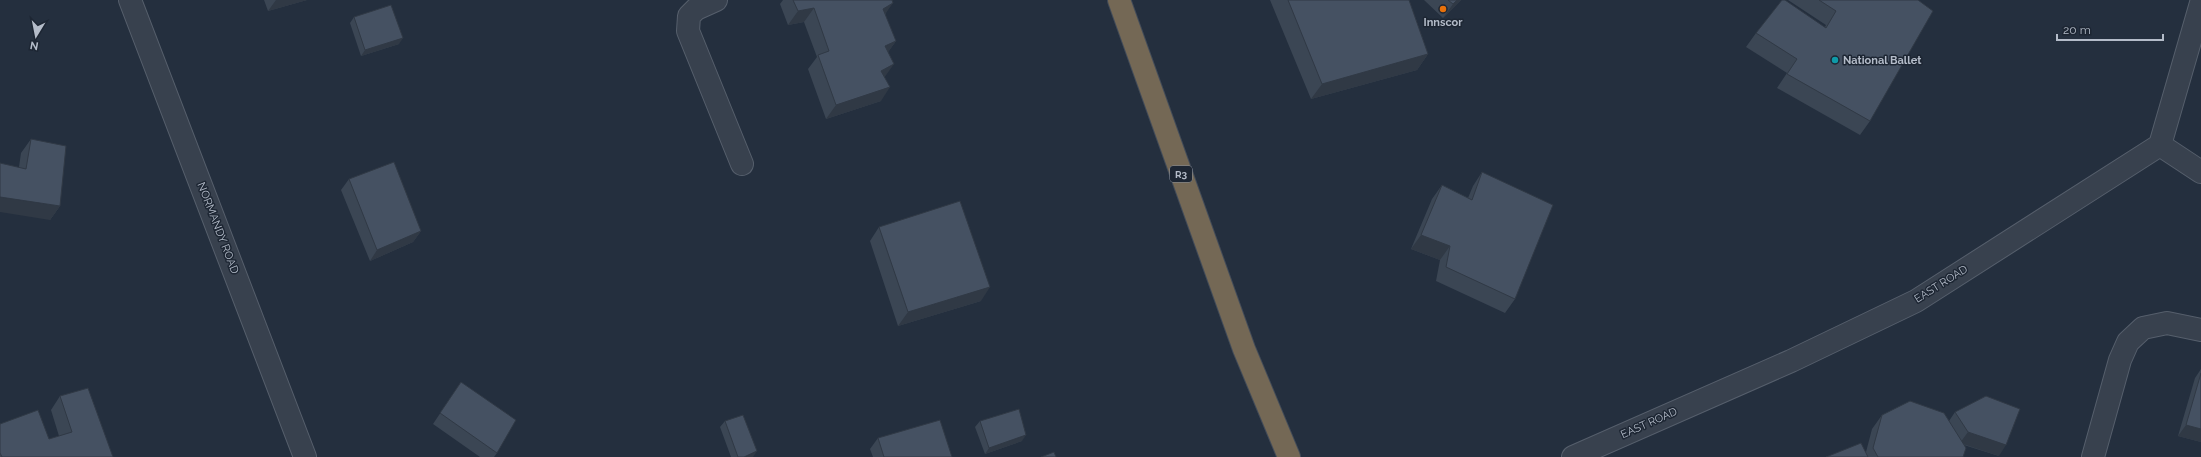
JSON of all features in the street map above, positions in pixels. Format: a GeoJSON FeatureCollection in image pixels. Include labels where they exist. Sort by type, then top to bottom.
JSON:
{"type":"FeatureCollection","features":[{"type":"Feature","properties":{"kind":"highway","name":"R3"},"geometry":{"type":"LineString","coordinates":[[1119,0],[1244,349],[1289,457]]}},
{"type":"Feature","properties":{"kind":"street","name":"NORMANDY ROAD"},"geometry":{"type":"LineString","coordinates":[[130,0],[305,457]]}},
{"type":"Feature","properties":{"kind":"street"},"geometry":{"type":"LineString","coordinates":[[716,0],[696,9],[689,16],[688,31],[742,164]]}},
{"type":"Feature","properties":{"kind":"street"},"geometry":{"type":"LineString","coordinates":[[2201,3],[2160,145],[2201,172]]}},
{"type":"Feature","properties":{"kind":"street","name":"EAST ROAD"},"geometry":{"type":"LineString","coordinates":[[1573,457],[1791,361],[1916,301],[2160,145]]}},
{"type":"Feature","properties":{"kind":"street"},"geometry":{"type":"LineString","coordinates":[[2093,457],[2120,360],[2128,342],[2143,328],[2167,322],[2201,330]]}},
{"type":"Feature","properties":{"kind":"building"},"geometry":{"type":"Polygon","coordinates":[[[793,0],[892,0],[893,3],[883,9],[896,41],[885,46],[894,64],[881,71],[890,87],[836,105],[818,55],[829,51],[814,8],[798,11],[793,0]]]}},
{"type":"Feature","properties":{"kind":"building"},"geometry":{"type":"Polygon","coordinates":[[[1288,0],[1409,0],[1428,54],[1322,84],[1288,0]]]}},
{"type":"Feature","properties":{"kind":"building"},"geometry":{"type":"Polygon","coordinates":[[[1448,0],[1457,0],[1453,4],[1448,0]]]}},
{"type":"Feature","properties":{"kind":"building","name":"National Ballet"},"geometry":{"type":"Polygon","coordinates":[[[1782,0],[1785,0],[1826,28],[1836,11],[1819,0],[1918,0],[1933,11],[1870,121],[1787,74],[1797,59],[1756,33],[1782,0]]]}},
{"type":"Feature","properties":{"kind":"building"},"geometry":{"type":"Polygon","coordinates":[[[391,5],[403,38],[365,50],[354,17],[391,5]]]}},
{"type":"Feature","properties":{"kind":"building"},"geometry":{"type":"Polygon","coordinates":[[[31,139],[66,146],[60,206],[0,197],[0,163],[26,169],[31,139]]]}},
{"type":"Feature","properties":{"kind":"building"},"geometry":{"type":"Polygon","coordinates":[[[394,162],[421,231],[377,250],[349,179],[394,162]]]}},
{"type":"Feature","properties":{"kind":"building"},"geometry":{"type":"Polygon","coordinates":[[[1482,172],[1553,205],[1515,299],[1446,267],[1450,246],[1421,235],[1442,185],[1472,200],[1482,172]]]}},
{"type":"Feature","properties":{"kind":"building"},"geometry":{"type":"Polygon","coordinates":[[[960,201],[990,287],[908,312],[879,227],[960,201]]]}},
{"type":"Feature","properties":{"kind":"building"},"geometry":{"type":"Polygon","coordinates":[[[2201,373],[2201,429],[2186,425],[2201,373]]]}},
{"type":"Feature","properties":{"kind":"building"},"geometry":{"type":"Polygon","coordinates":[[[461,382],[516,420],[497,453],[440,413],[461,382]]]}},
{"type":"Feature","properties":{"kind":"building"},"geometry":{"type":"Polygon","coordinates":[[[88,388],[113,457],[2,457],[0,453],[0,424],[38,410],[49,439],[72,432],[60,396],[88,388]]]}},
{"type":"Feature","properties":{"kind":"building"},"geometry":{"type":"Polygon","coordinates":[[[1986,396],[2020,409],[2006,445],[1968,432],[1955,412],[1986,396]]]}},
{"type":"Feature","properties":{"kind":"building"},"geometry":{"type":"Polygon","coordinates":[[[1910,401],[1944,413],[1966,448],[1963,457],[1878,457],[1873,448],[1882,415],[1910,401]]]}},
{"type":"Feature","properties":{"kind":"building"},"geometry":{"type":"Polygon","coordinates":[[[1019,409],[1026,435],[989,448],[980,421],[1019,409]]]}},
{"type":"Feature","properties":{"kind":"building"},"geometry":{"type":"Polygon","coordinates":[[[743,415],[757,451],[744,457],[738,457],[725,421],[743,415]]]}},
{"type":"Feature","properties":{"kind":"building"},"geometry":{"type":"Polygon","coordinates":[[[940,420],[952,457],[884,457],[878,438],[940,420]]]}},
{"type":"Feature","properties":{"kind":"building"},"geometry":{"type":"Polygon","coordinates":[[[1861,443],[1868,457],[1826,457],[1861,443]]]}},
{"type":"Feature","properties":{"kind":"building"},"geometry":{"type":"Polygon","coordinates":[[[1054,452],[1056,457],[1041,457],[1054,452]]]}},
{"type":"Feature","properties":{"kind":"place","name":"Innscor"},"geometry":{"type":"Point","coordinates":[1443,9]}},
{"type":"Feature","properties":{"kind":"place","name":"National Ballet"},"geometry":{"type":"Point","coordinates":[1835,60]}}]}
